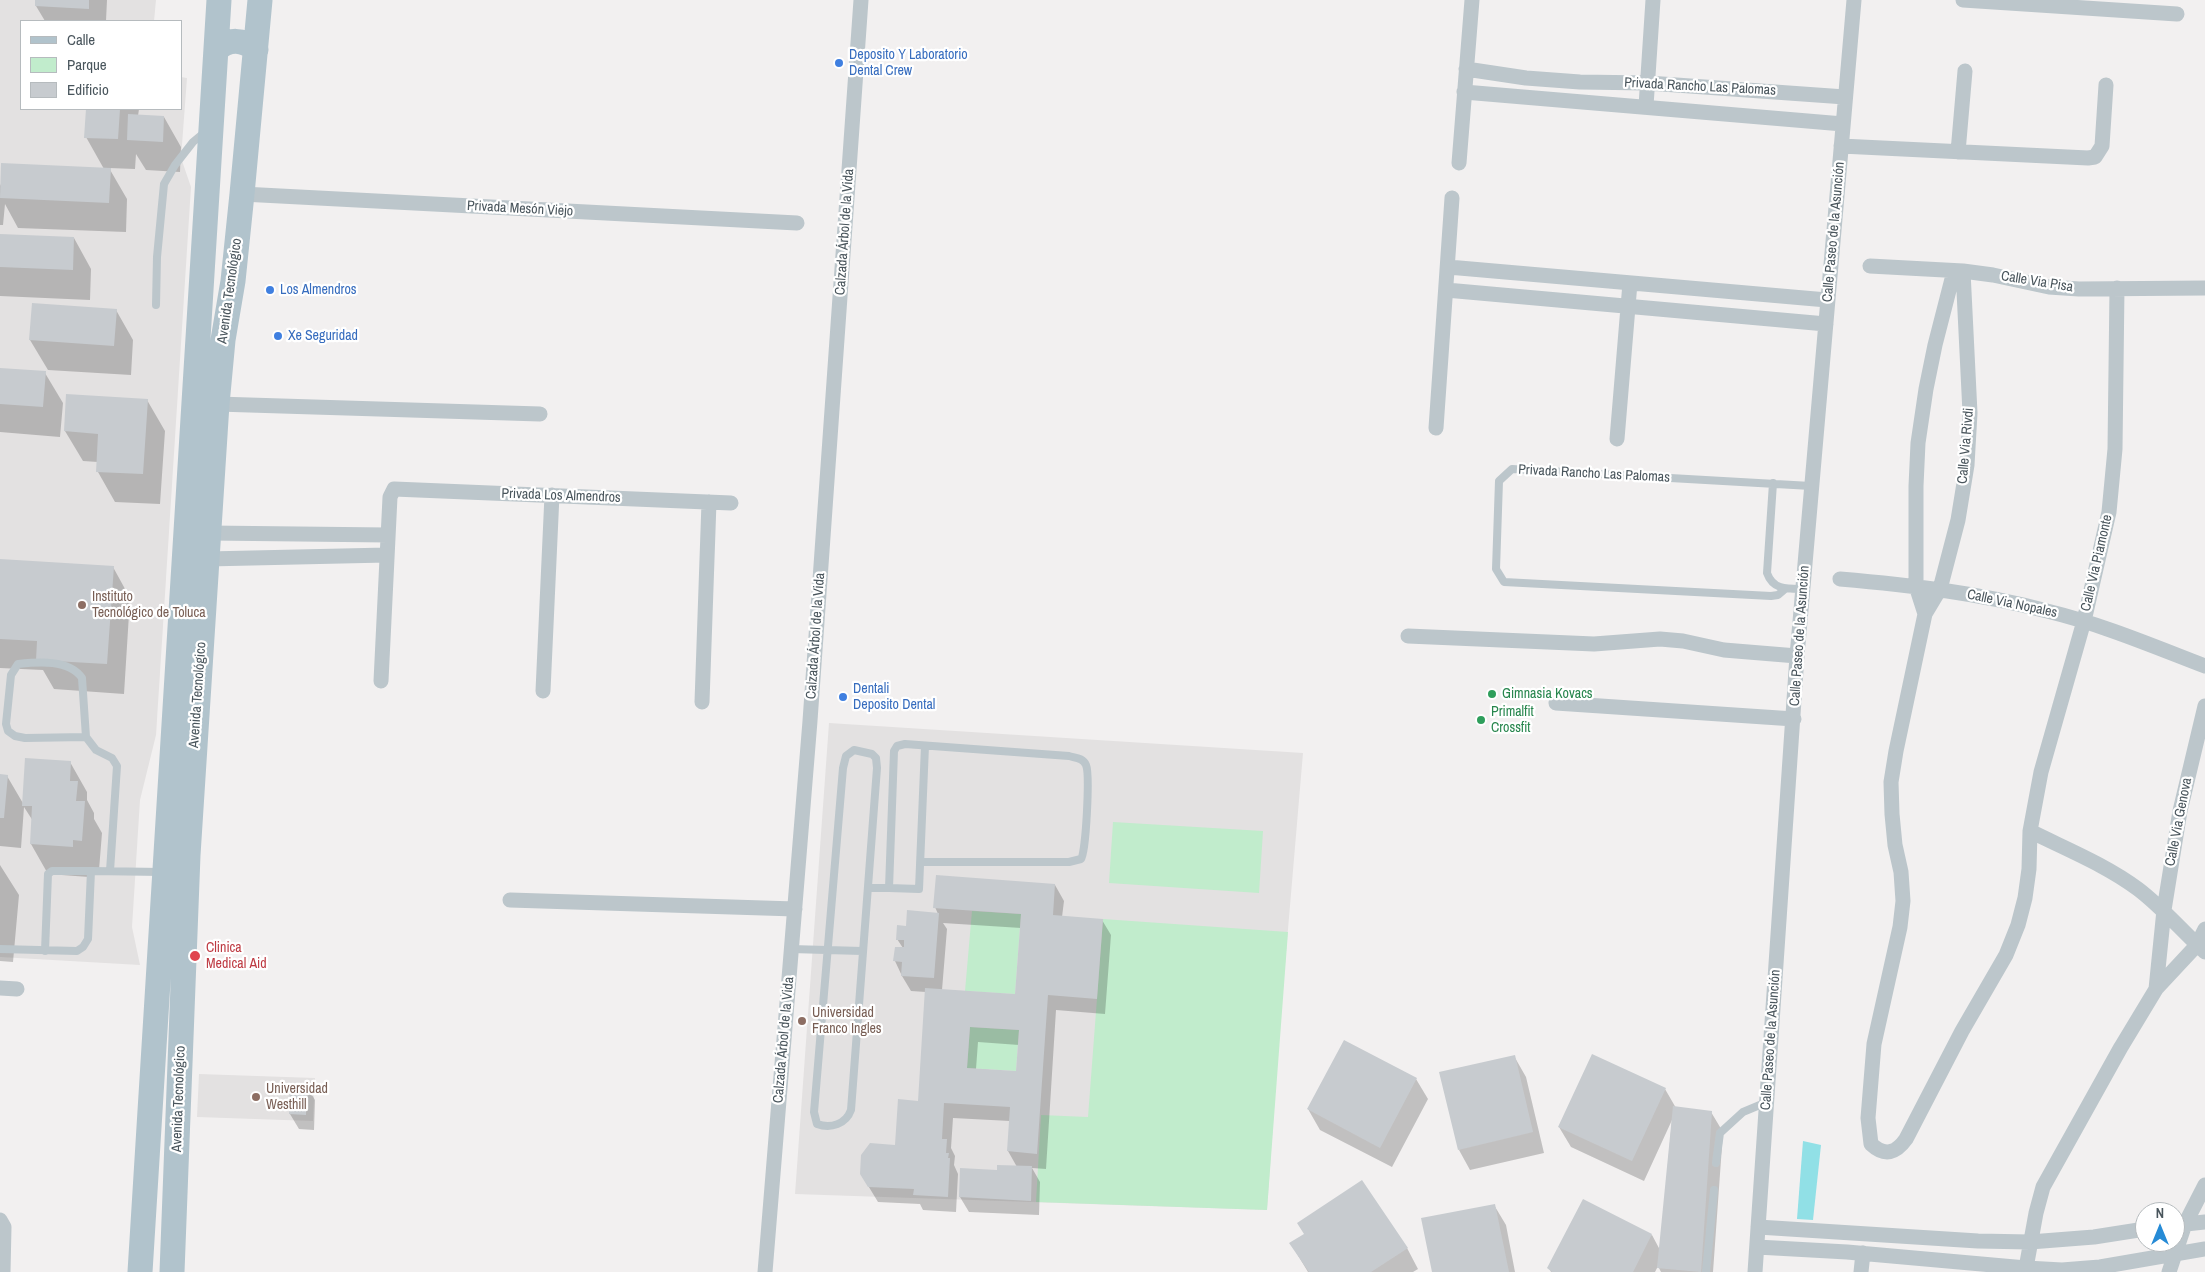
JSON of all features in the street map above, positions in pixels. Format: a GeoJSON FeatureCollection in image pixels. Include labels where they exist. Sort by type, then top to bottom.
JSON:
{"type":"FeatureCollection","features":[{"type":"Feature","properties":{"kind":"main road","name":"Avenida Tecnológico"},"geometry":{"type":"LineString","coordinates":[[140,1272],[219,0]]}},
{"type":"Feature","properties":{"kind":"main road","name":"Avenida Tecnológico"},"geometry":{"type":"LineString","coordinates":[[172,1272],[188,855],[207,559],[221,533],[217,404],[223,340],[233,281],[260,0]]}},
{"type":"Feature","properties":{"kind":"main road"},"geometry":{"type":"LineString","coordinates":[[216,50],[223,44],[241,41],[256,50]]}},
{"type":"Feature","properties":{"kind":"street","name":"Calzada Árbol de la Vida"},"geometry":{"type":"LineString","coordinates":[[765,1272],[795,909],[861,0]]}},
{"type":"Feature","properties":{"kind":"street"},"geometry":{"type":"LineString","coordinates":[[1459,163],[1472,0]]}},
{"type":"Feature","properties":{"kind":"street"},"geometry":{"type":"LineString","coordinates":[[1646,106],[1653,0]]}},
{"type":"Feature","properties":{"kind":"street","name":"Calle Paseo de la Asunción"},"geometry":{"type":"LineString","coordinates":[[1755,1272],[1802,589],[1854,0]]}},
{"type":"Feature","properties":{"kind":"street"},"geometry":{"type":"LineString","coordinates":[[1963,0],[2038,2],[2178,14]]}},
{"type":"Feature","properties":{"kind":"street","name":"Privada Rancho Las Palomas"},"geometry":{"type":"LineString","coordinates":[[1466,69],[1526,78],[1580,82],[1648,83],[1845,97]]}},
{"type":"Feature","properties":{"kind":"street"},"geometry":{"type":"LineString","coordinates":[[1958,152],[1965,71]]}},
{"type":"Feature","properties":{"kind":"street"},"geometry":{"type":"LineString","coordinates":[[1842,146],[2095,157],[2102,146],[2106,85]]}},
{"type":"Feature","properties":{"kind":"street","name":"Privada Rancho Las Palomas"},"geometry":{"type":"LineString","coordinates":[[1464,92],[1843,124]]}},
{"type":"Feature","properties":{"kind":"street","name":"Privada Mesón Viejo"},"geometry":{"type":"LineString","coordinates":[[242,194],[798,223]]}},
{"type":"Feature","properties":{"kind":"street"},"geometry":{"type":"LineString","coordinates":[[1436,428],[1452,198]]}},
{"type":"Feature","properties":{"kind":"street","name":"Calle Via Pisa"},"geometry":{"type":"LineString","coordinates":[[1870,266],[1959,271],[1993,275],[2049,287],[2205,288]]}},
{"type":"Feature","properties":{"kind":"street"},"geometry":{"type":"LineString","coordinates":[[1448,267],[1827,300]]}},
{"type":"Feature","properties":{"kind":"street","name":"Calle Via Rivdi"},"geometry":{"type":"LineString","coordinates":[[1925,614],[1916,586],[1918,443],[1933,354],[1959,271]]}},
{"type":"Feature","properties":{"kind":"street","name":"Calle Via Rivdi"},"geometry":{"type":"LineString","coordinates":[[1891,782],[1925,614],[1940,589],[1958,520],[1967,465],[1970,413],[1959,271]]}},
{"type":"Feature","properties":{"kind":"street"},"geometry":{"type":"LineString","coordinates":[[1617,439],[1630,283]]}},
{"type":"Feature","properties":{"kind":"street","name":"Calle Via Piamonte"},"geometry":{"type":"LineString","coordinates":[[1891,782],[1895,845],[1901,872],[1904,901],[1874,1044],[1870,1082],[1869,1134],[1872,1144],[1879,1151],[1889,1153],[1899,1148],[1906,1139],[1962,1030],[2006,955],[2018,925],[2025,898],[2029,869],[2030,831],[2041,772],[2084,621],[2109,512],[2115,449],[2117,288]]}},
{"type":"Feature","properties":{"kind":"street"},"geometry":{"type":"LineString","coordinates":[[1446,290],[1826,324]]}},
{"type":"Feature","properties":{"kind":"street"},"geometry":{"type":"LineString","coordinates":[[217,404],[540,414]]}},
{"type":"Feature","properties":{"kind":"street","name":"Privada Los Almendros"},"geometry":{"type":"LineString","coordinates":[[388,535],[391,492],[397,489],[731,503]]}},
{"type":"Feature","properties":{"kind":"street"},"geometry":{"type":"LineString","coordinates":[[543,691],[552,495]]}},
{"type":"Feature","properties":{"kind":"street"},"geometry":{"type":"LineString","coordinates":[[702,702],[709,502]]}},
{"type":"Feature","properties":{"kind":"street"},"geometry":{"type":"LineString","coordinates":[[233,559],[221,533],[388,535],[381,681]]}},
{"type":"Feature","properties":{"kind":"street"},"geometry":{"type":"LineString","coordinates":[[335,534],[337,557]]}},
{"type":"Feature","properties":{"kind":"street"},"geometry":{"type":"LineString","coordinates":[[207,559],[387,555]]}},
{"type":"Feature","properties":{"kind":"street","name":"Calle Via Nopales"},"geometry":{"type":"LineString","coordinates":[[1840,579],[1940,589],[2000,600],[2116,631],[2205,666]]}},
{"type":"Feature","properties":{"kind":"street"},"geometry":{"type":"LineString","coordinates":[[1408,636],[1594,644],[1660,639],[1683,641],[1724,650],[1797,656]]}},
{"type":"Feature","properties":{"kind":"street"},"geometry":{"type":"LineString","coordinates":[[1556,703],[1794,719]]}},
{"type":"Feature","properties":{"kind":"street","name":"Calle Via Genova"},"geometry":{"type":"LineString","coordinates":[[2156,989],[2164,910],[2180,811],[2205,706]]}},
{"type":"Feature","properties":{"kind":"street"},"geometry":{"type":"LineString","coordinates":[[2030,831],[2100,866],[2137,888],[2164,910],[2201,949]]}},
{"type":"Feature","properties":{"kind":"street"},"geometry":{"type":"LineString","coordinates":[[510,900],[795,909]]}},
{"type":"Feature","properties":{"kind":"street"},"geometry":{"type":"LineString","coordinates":[[2026,1270],[2030,1242],[2043,1187],[2121,1047],[2156,989],[2201,949],[2205,928]]}},
{"type":"Feature","properties":{"kind":"street"},"geometry":{"type":"LineString","coordinates":[[0,988],[17,989]]}},
{"type":"Feature","properties":{"kind":"street"},"geometry":{"type":"LineString","coordinates":[[2185,1216],[2205,1185]]}},
{"type":"Feature","properties":{"kind":"street"},"geometry":{"type":"LineString","coordinates":[[0,1220],[4,1227],[4,1272]]}},
{"type":"Feature","properties":{"kind":"street"},"geometry":{"type":"LineString","coordinates":[[2185,1224],[2205,1222]]}},
{"type":"Feature","properties":{"kind":"street"},"geometry":{"type":"LineString","coordinates":[[1758,1226],[1978,1241],[2030,1242],[2094,1237],[2135,1231]]}},
{"type":"Feature","properties":{"kind":"street"},"geometry":{"type":"LineString","coordinates":[[1890,1256],[1892,1235]]}},
{"type":"Feature","properties":{"kind":"street"},"geometry":{"type":"LineString","coordinates":[[1756,1247],[1890,1256],[2026,1270],[2100,1267],[2205,1249]]}},
{"type":"Feature","properties":{"kind":"street"},"geometry":{"type":"LineString","coordinates":[[2169,1272],[2174,1252]]}},
{"type":"Feature","properties":{"kind":"street"},"geometry":{"type":"LineString","coordinates":[[1861,1272],[1863,1254]]}},
{"type":"Feature","properties":{"kind":"lane"},"geometry":{"type":"LineString","coordinates":[[156,305],[157,257],[164,184],[175,165],[193,142],[211,127]]}},
{"type":"Feature","properties":{"kind":"lane","name":"Privada Rancho Las Palomas"},"geometry":{"type":"LineString","coordinates":[[1785,589],[1778,595],[1771,596],[1504,582],[1496,569],[1499,481],[1512,469],[1811,486]]}},
{"type":"Feature","properties":{"kind":"lane"},"geometry":{"type":"LineString","coordinates":[[1772,483],[1767,573],[1769,580],[1775,586],[1785,589],[1802,589]]}},
{"type":"Feature","properties":{"kind":"lane"},"geometry":{"type":"LineString","coordinates":[[86,737],[24,738],[15,736],[8,731],[6,724],[11,675],[18,664],[62,664],[78,671],[82,678],[86,737],[96,750],[112,758],[117,766],[110,871]]}},
{"type":"Feature","properties":{"kind":"lane"},"geometry":{"type":"LineString","coordinates":[[889,888],[894,750],[900,745],[1070,756],[1082,759],[1088,770],[1088,791],[1085,847],[1081,859],[1069,862],[921,862]]}},
{"type":"Feature","properties":{"kind":"lane"},"geometry":{"type":"LineString","coordinates":[[868,888],[919,889],[925,746]]}},
{"type":"Feature","properties":{"kind":"lane"},"geometry":{"type":"LineString","coordinates":[[854,750],[872,754],[876,758],[877,768],[868,888],[851,1110],[848,1118],[825,1126],[817,1124],[814,1112],[844,761],[846,756],[854,750]]}},
{"type":"Feature","properties":{"kind":"lane"},"geometry":{"type":"LineString","coordinates":[[45,951],[48,874],[52,871],[164,872]]}},
{"type":"Feature","properties":{"kind":"lane"},"geometry":{"type":"LineString","coordinates":[[0,949],[77,951],[86,944],[88,939],[91,871]]}},
{"type":"Feature","properties":{"kind":"lane"},"geometry":{"type":"LineString","coordinates":[[791,949],[862,951]]}},
{"type":"Feature","properties":{"kind":"lane"},"geometry":{"type":"LineString","coordinates":[[1716,1162],[1720,1132],[1743,1112],[1767,1102]]}},
{"type":"Feature","properties":{"kind":"lane"},"geometry":{"type":"LineString","coordinates":[[1706,1272],[1714,1190]]}},
{"type":"Feature","properties":{"kind":"shaded area","name":"Instituto Tecnológico de Toluca"},"geometry":{"type":"Polygon","coordinates":[[[0,0],[156,0],[154,20],[20,20],[20,110],[182,110],[182,77],[187,78],[181,158],[191,187],[156,735],[140,800],[132,927],[140,965],[0,957],[0,0]]]}},
{"type":"Feature","properties":{"kind":"shaded area"},"geometry":{"type":"Polygon","coordinates":[[[829,723],[1303,753],[1280,1023],[1267,1210],[795,1194],[829,723]]]}},
{"type":"Feature","properties":{"kind":"shaded area","name":"Universidad Westhill"},"geometry":{"type":"Polygon","coordinates":[[[199,1074],[315,1078],[313,1121],[197,1117],[199,1074]]]}},
{"type":"Feature","properties":{"kind":"green space"},"geometry":{"type":"Polygon","coordinates":[[[1113,822],[1263,831],[1259,893],[1109,883],[1113,822]]]}},
{"type":"Feature","properties":{"kind":"green space"},"geometry":{"type":"Polygon","coordinates":[[[972,911],[1021,914],[1015,994],[965,991],[972,911]]]}},
{"type":"Feature","properties":{"kind":"green space"},"geometry":{"type":"Polygon","coordinates":[[[1103,919],[1288,932],[1267,1210],[1036,1202],[1041,1115],[1088,1117],[1103,919]]]}},
{"type":"Feature","properties":{"kind":"green space"},"geometry":{"type":"Polygon","coordinates":[[[970,1027],[1019,1030],[1016,1071],[967,1068],[970,1027]]]}},
{"type":"Feature","properties":{"kind":"water"},"geometry":{"type":"Polygon","coordinates":[[[1803,1141],[1821,1145],[1813,1220],[1797,1219],[1803,1141]]]}},
{"type":"Feature","properties":{"kind":"building"},"geometry":{"type":"Polygon","coordinates":[[[35,0],[89,0],[89,9],[35,6],[35,0]]]}},
{"type":"Feature","properties":{"kind":"building"},"geometry":{"type":"Polygon","coordinates":[[[86,110],[120,110],[118,139],[84,138],[86,110]]]}},
{"type":"Feature","properties":{"kind":"building"},"geometry":{"type":"Polygon","coordinates":[[[128,114],[164,116],[163,142],[127,140],[128,114]]]}},
{"type":"Feature","properties":{"kind":"building"},"geometry":{"type":"Polygon","coordinates":[[[1,163],[111,168],[109,203],[0,198],[1,163]]]}},
{"type":"Feature","properties":{"kind":"building"},"geometry":{"type":"Polygon","coordinates":[[[0,234],[74,237],[73,270],[0,267],[0,234]]]}},
{"type":"Feature","properties":{"kind":"building"},"geometry":{"type":"Polygon","coordinates":[[[32,303],[117,309],[114,346],[29,340],[32,303]]]}},
{"type":"Feature","properties":{"kind":"building"},"geometry":{"type":"Polygon","coordinates":[[[0,368],[46,371],[43,407],[0,404],[0,368]]]}},
{"type":"Feature","properties":{"kind":"building"},"geometry":{"type":"Polygon","coordinates":[[[66,394],[148,399],[143,474],[96,472],[98,434],[64,431],[66,394]]]}},
{"type":"Feature","properties":{"kind":"building"},"geometry":{"type":"Polygon","coordinates":[[[0,559],[114,566],[107,664],[36,660],[37,641],[0,639],[0,559]]]}},
{"type":"Feature","properties":{"kind":"building"},"geometry":{"type":"Polygon","coordinates":[[[25,758],[71,761],[70,781],[78,781],[76,801],[85,801],[82,841],[73,840],[73,847],[30,844],[32,806],[22,806],[25,758]]]}},
{"type":"Feature","properties":{"kind":"building"},"geometry":{"type":"Polygon","coordinates":[[[0,774],[8,775],[4,818],[0,818],[0,774]]]}},
{"type":"Feature","properties":{"kind":"building"},"geometry":{"type":"Polygon","coordinates":[[[936,875],[1055,884],[1053,915],[1103,919],[1097,999],[1048,995],[1037,1154],[1007,1151],[1010,1107],[944,1103],[942,1139],[947,1139],[946,1153],[949,1153],[948,1158],[950,1158],[948,1197],[913,1195],[914,1189],[868,1187],[860,1174],[861,1155],[870,1143],[895,1145],[898,1099],[918,1101],[925,988],[1015,994],[1021,914],[933,908],[936,875]],[[970,1027],[967,1068],[1016,1071],[1019,1030],[970,1027]]]}},
{"type":"Feature","properties":{"kind":"building"},"geometry":{"type":"Polygon","coordinates":[[[907,910],[939,913],[934,978],[901,976],[902,962],[893,961],[895,947],[904,947],[904,940],[896,940],[897,925],[906,926],[907,910]]]}},
{"type":"Feature","properties":{"kind":"building"},"geometry":{"type":"Polygon","coordinates":[[[1344,1040],[1417,1078],[1380,1148],[1307,1109],[1344,1040]]]}},
{"type":"Feature","properties":{"kind":"building"},"geometry":{"type":"Polygon","coordinates":[[[1592,1054],[1666,1088],[1632,1161],[1558,1127],[1592,1054]]]}},
{"type":"Feature","properties":{"kind":"building"},"geometry":{"type":"Polygon","coordinates":[[[1515,1055],[1533,1132],[1458,1150],[1439,1072],[1515,1055]]]}},
{"type":"Feature","properties":{"kind":"building"},"geometry":{"type":"Polygon","coordinates":[[[290,1083],[307,1084],[306,1115],[289,1114],[290,1083]]]}},
{"type":"Feature","properties":{"kind":"building"},"geometry":{"type":"Polygon","coordinates":[[[1673,1106],[1712,1111],[1701,1272],[1657,1268],[1673,1106]]]}},
{"type":"Feature","properties":{"kind":"building"},"geometry":{"type":"Polygon","coordinates":[[[997,1165],[1032,1166],[1031,1201],[959,1197],[960,1168],[997,1170],[997,1165]]]}},
{"type":"Feature","properties":{"kind":"building"},"geometry":{"type":"Polygon","coordinates":[[[1362,1180],[1408,1248],[1371,1272],[1309,1272],[1289,1243],[1304,1234],[1297,1223],[1362,1180]]]}},
{"type":"Feature","properties":{"kind":"building"},"geometry":{"type":"Polygon","coordinates":[[[1583,1199],[1652,1234],[1633,1272],[1552,1272],[1547,1268],[1583,1199]]]}},
{"type":"Feature","properties":{"kind":"building"},"geometry":{"type":"Polygon","coordinates":[[[1495,1204],[1509,1272],[1432,1272],[1421,1218],[1495,1204]]]}},
{"type":"Feature","properties":{"kind":"place","name":"Deposito Y Laboratorio Dental Crew"},"geometry":{"type":"Point","coordinates":[839,63]}},
{"type":"Feature","properties":{"kind":"place","name":"Los Almendros"},"geometry":{"type":"Point","coordinates":[270,290]}},
{"type":"Feature","properties":{"kind":"place","name":"Xe Seguridad"},"geometry":{"type":"Point","coordinates":[278,336]}},
{"type":"Feature","properties":{"kind":"place","name":"Instituto Tecnológico de Toluca"},"geometry":{"type":"Point","coordinates":[82,605]}},
{"type":"Feature","properties":{"kind":"place","name":"Gimnasia Kovacs"},"geometry":{"type":"Point","coordinates":[1492,694]}},
{"type":"Feature","properties":{"kind":"place","name":"Dentali Deposito Dental"},"geometry":{"type":"Point","coordinates":[843,697]}},
{"type":"Feature","properties":{"kind":"place","name":"Primalfit Crossfit"},"geometry":{"type":"Point","coordinates":[1481,720]}},
{"type":"Feature","properties":{"kind":"place","name":"Clinica Medical Aid"},"geometry":{"type":"Point","coordinates":[195,956]}},
{"type":"Feature","properties":{"kind":"place","name":"Universidad Franco Ingles"},"geometry":{"type":"Point","coordinates":[802,1021]}},
{"type":"Feature","properties":{"kind":"place","name":"Universidad Westhill"},"geometry":{"type":"Point","coordinates":[256,1097]}}]}
